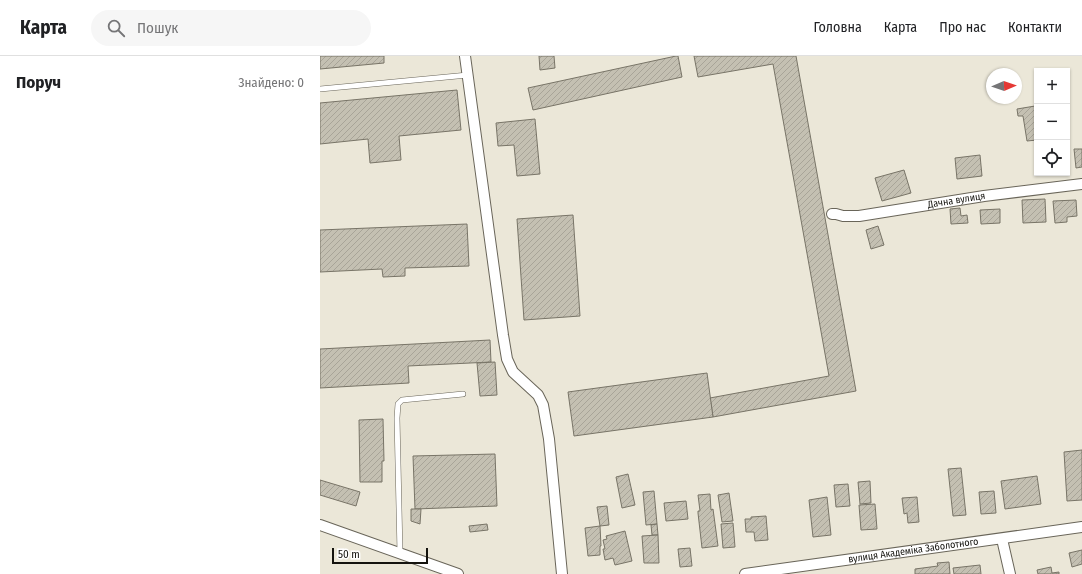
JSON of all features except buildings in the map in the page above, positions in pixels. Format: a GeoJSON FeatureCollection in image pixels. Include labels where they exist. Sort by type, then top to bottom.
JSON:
{"type":"FeatureCollection","features":[{"type":"Feature","properties":{"kind":"street"},"geometry":{"type":"LineString","coordinates":[[465,56],[507,359],[513,372],[538,395],[543,405],[549,439],[562,574]]}},
{"type":"Feature","properties":{"kind":"street","name":"Дачна вулиця"},"geometry":{"type":"LineString","coordinates":[[832,214],[859,216],[984,196],[1082,184]]}},
{"type":"Feature","properties":{"kind":"street"},"geometry":{"type":"LineString","coordinates":[[320,525],[458,574]]}},
{"type":"Feature","properties":{"kind":"street","name":"вулиця Академіка Заболотного"},"geometry":{"type":"LineString","coordinates":[[745,574],[1082,527]]}},
{"type":"Feature","properties":{"kind":"street"},"geometry":{"type":"LineString","coordinates":[[1002,539],[1010,574]]}},
{"type":"Feature","properties":{"kind":"lane"},"geometry":{"type":"LineString","coordinates":[[320,89],[468,75]]}},
{"type":"Feature","properties":{"kind":"lane"},"geometry":{"type":"LineString","coordinates":[[400,553],[398,404],[402,400],[463,394]]}}]}
